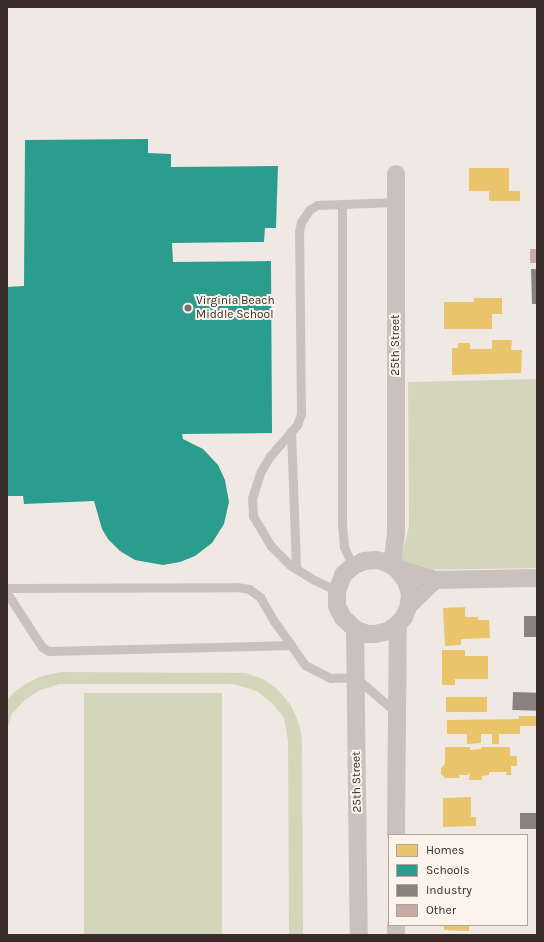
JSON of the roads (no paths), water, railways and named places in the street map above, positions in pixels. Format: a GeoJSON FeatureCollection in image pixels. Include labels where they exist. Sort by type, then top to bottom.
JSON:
{"type":"FeatureCollection","features":[{"type":"Feature","properties":{"kind":"street","name":"25th Street"},"geometry":{"type":"LineString","coordinates":[[394,567],[396,516],[396,174]]}},
{"type":"Feature","properties":{"kind":"street","name":"25th Street"},"geometry":{"type":"LineString","coordinates":[[337,591],[343,575],[358,564],[381,551],[390,538],[396,516]]}},
{"type":"Feature","properties":{"kind":"street"},"geometry":{"type":"LineString","coordinates":[[358,564],[376,560],[435,580],[537,578]]}},
{"type":"Feature","properties":{"kind":"street"},"geometry":{"type":"LineString","coordinates":[[337,591],[337,606],[343,618],[355,629],[367,634],[388,631],[398,624],[404,617],[409,605],[410,593],[406,581],[394,567]]}},
{"type":"Feature","properties":{"kind":"street"},"geometry":{"type":"LineString","coordinates":[[409,605],[435,580]]}},
{"type":"Feature","properties":{"kind":"street"},"geometry":{"type":"LineString","coordinates":[[396,834],[398,624]]}},
{"type":"Feature","properties":{"kind":"street","name":"25th Street"},"geometry":{"type":"LineString","coordinates":[[355,629],[359,935]]}},
{"type":"Feature","properties":{"kind":"lane"},"geometry":{"type":"LineString","coordinates":[[337,591],[296,569],[271,546],[253,516],[252,498],[260,471],[270,456],[296,425],[301,414],[299,232],[302,222],[309,210],[317,206],[396,202]]}},
{"type":"Feature","properties":{"kind":"lane"},"geometry":{"type":"LineString","coordinates":[[342,204],[342,524],[344,547],[358,564]]}},
{"type":"Feature","properties":{"kind":"lane"},"geometry":{"type":"LineString","coordinates":[[291,431],[296,569]]}},
{"type":"Feature","properties":{"kind":"lane"},"geometry":{"type":"LineString","coordinates":[[7,588],[237,587],[250,589],[260,597],[305,665],[331,678],[356,677],[397,713]]}},
{"type":"Feature","properties":{"kind":"lane"},"geometry":{"type":"LineString","coordinates":[[7,593],[42,647],[49,651],[291,645]]}},
{"type":"Feature","properties":{"kind":"place","name":"Virginia Beach Middle School"},"geometry":{"type":"Point","coordinates":[188,308]}}]}
